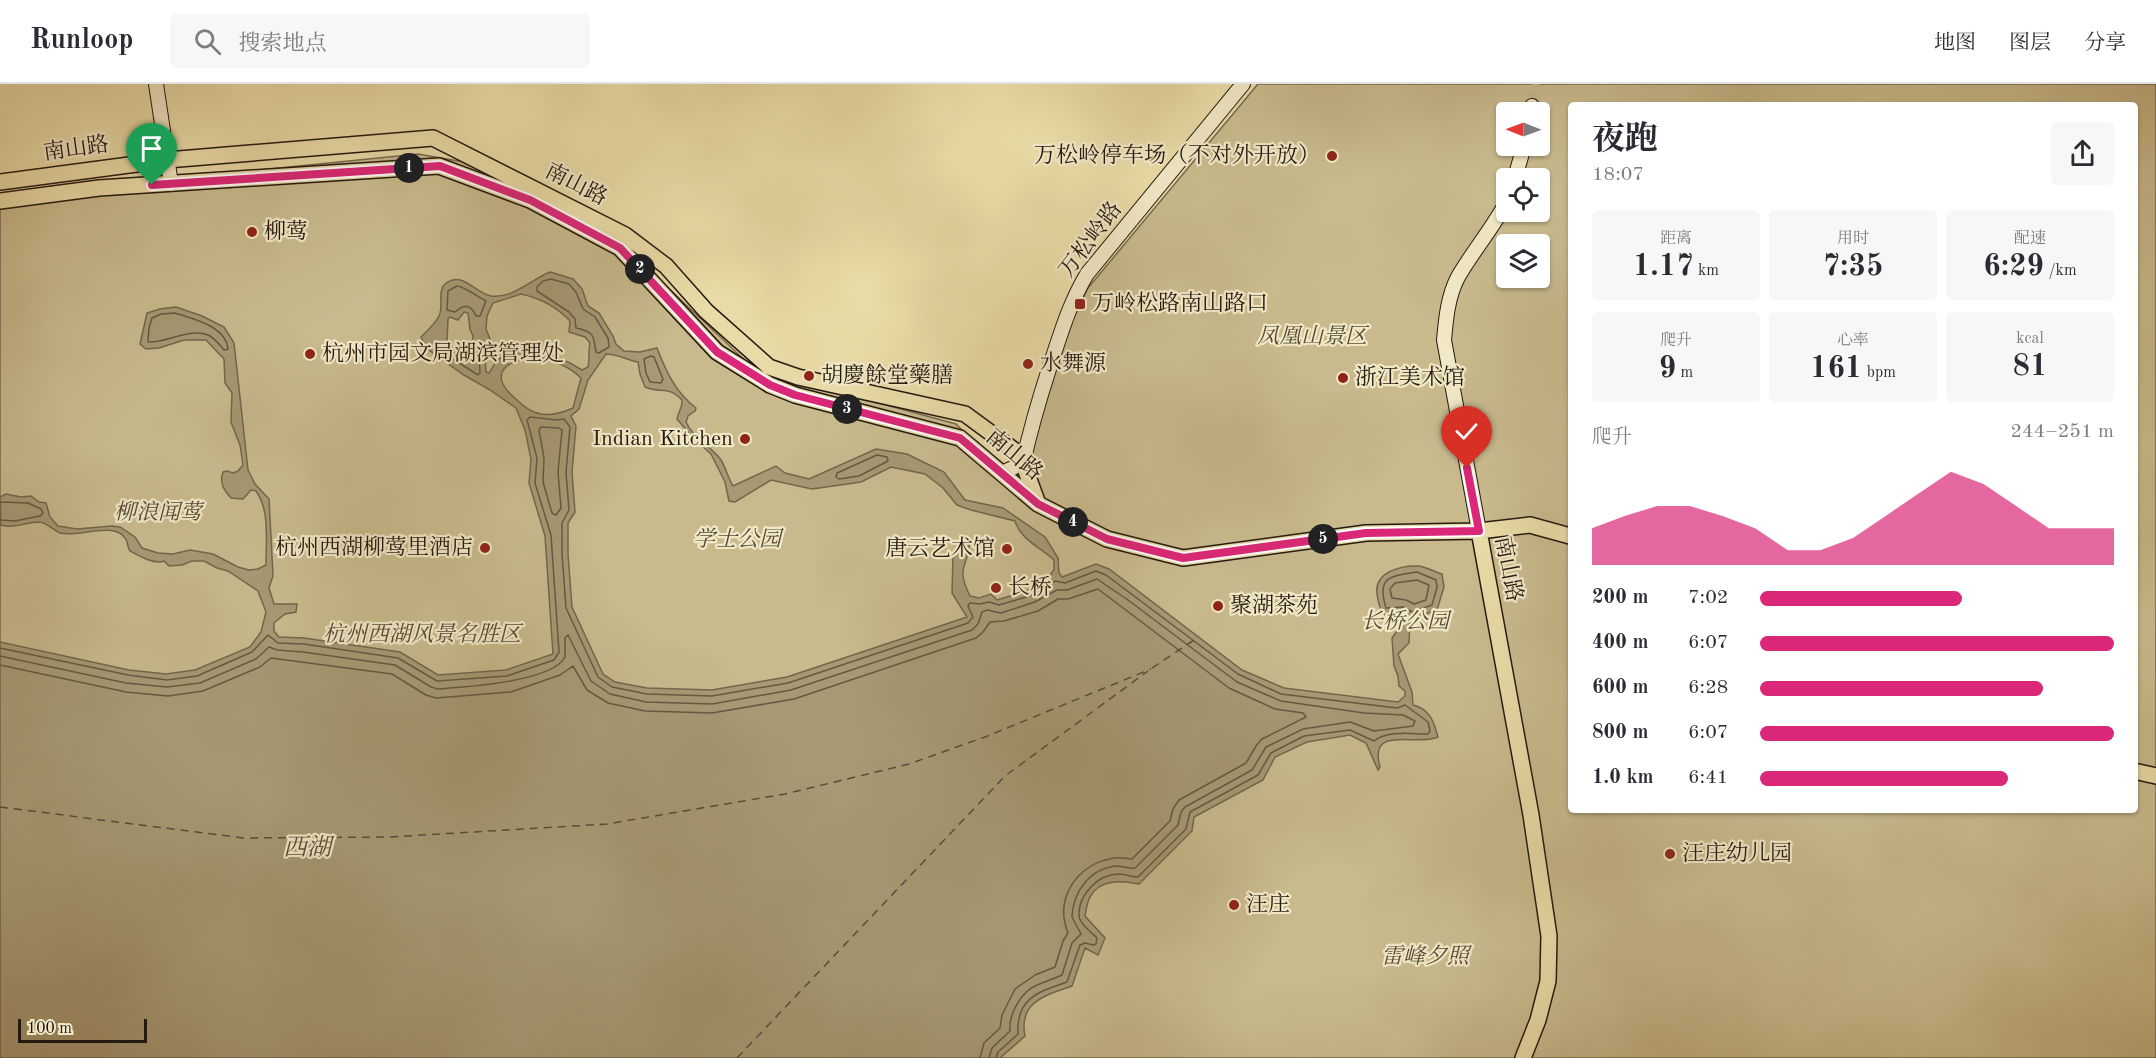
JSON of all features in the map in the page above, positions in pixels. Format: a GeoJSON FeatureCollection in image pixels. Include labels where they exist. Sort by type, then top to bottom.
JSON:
{"type":"FeatureCollection","features":[{"type":"Feature","properties":{"kind":"main road","name":"南山路"},"geometry":{"type":"LineString","coordinates":[[0,182],[167,160],[433,138],[625,235],[666,266],[706,311],[769,367],[798,377],[965,414],[1014,450],[1023,463],[1038,504]]}},
{"type":"Feature","properties":{"kind":"main road","name":"南山路"},"geometry":{"type":"LineString","coordinates":[[0,201],[99,188],[440,166],[530,200],[620,248],[717,352],[770,385],[795,395],[960,438],[1038,504],[1107,539],[1183,558],[1366,533],[1479,531],[1531,815],[1549,936],[1548,981],[1539,1020],[1523,1058]]}},
{"type":"Feature","properties":{"kind":"main road"},"geometry":{"type":"LineString","coordinates":[[1479,531],[1530,525],[1568,535]]}},
{"type":"Feature","properties":{"kind":"main road"},"geometry":{"type":"LineString","coordinates":[[2138,772],[2156,776]]}},
{"type":"Feature","properties":{"kind":"street"},"geometry":{"type":"LineString","coordinates":[[156,84],[171,184]]}},
{"type":"Feature","properties":{"kind":"street","name":"万松岭路"},"geometry":{"type":"LineString","coordinates":[[1023,463],[1034,419],[1073,297],[1087,274],[1243,84]]}},
{"type":"Feature","properties":{"kind":"street"},"geometry":{"type":"LineString","coordinates":[[1479,531],[1449,373],[1444,340],[1445,320],[1446,310],[1457,279],[1496,222]]}},
{"type":"Feature","properties":{"kind":"street"},"geometry":{"type":"LineString","coordinates":[[1002,473],[1023,463]]}},
{"type":"Feature","properties":{"kind":"green space","name":"杭州西湖风景名胜区"},"geometry":{"type":"Polygon","coordinates":[[[1258,84],[2156,84],[2156,1058],[0,1058],[0,196],[418,154],[464,162],[613,236],[751,366],[776,379],[956,424],[1019,488],[1064,338],[1088,288],[1258,84]]]}},
{"type":"Feature","properties":{"kind":"water","name":"西湖"},"geometry":{"type":"Polygon","coordinates":[[[550,272],[573,279],[582,289],[588,306],[599,313],[616,344],[624,351],[640,352],[657,348],[677,388],[696,408],[688,416],[686,422],[689,428],[721,460],[733,486],[776,466],[785,473],[809,479],[876,449],[907,454],[944,472],[965,500],[1003,508],[1045,537],[1058,558],[1059,573],[1062,577],[1096,564],[1109,569],[1242,670],[1284,688],[1398,702],[1405,696],[1405,691],[1399,686],[1394,666],[1392,638],[1403,623],[1404,614],[1386,616],[1380,606],[1377,586],[1384,575],[1404,567],[1425,567],[1442,574],[1444,587],[1437,610],[1410,620],[1409,643],[1398,654],[1412,692],[1413,705],[1427,713],[1433,721],[1438,737],[1387,741],[1381,746],[1378,754],[1380,767],[1378,770],[1366,743],[1350,735],[1307,742],[1275,757],[1263,780],[1194,817],[1192,831],[1139,884],[1112,882],[1094,891],[1088,901],[1085,916],[1105,938],[1098,955],[1085,948],[1072,986],[1044,997],[1030,1008],[1024,1024],[1025,1036],[1000,1058],[0,1058],[0,642],[129,670],[166,674],[195,670],[250,647],[261,632],[266,612],[258,591],[228,571],[204,561],[169,566],[164,561],[156,562],[147,559],[130,551],[126,539],[120,533],[104,530],[67,534],[60,533],[39,522],[1,525],[0,497],[6,494],[31,496],[39,502],[46,503],[50,517],[58,526],[77,529],[120,527],[135,537],[142,548],[158,553],[173,554],[190,550],[213,554],[249,570],[266,565],[265,517],[256,491],[251,490],[243,499],[231,498],[222,483],[223,472],[233,473],[243,465],[240,445],[231,422],[232,393],[225,383],[224,359],[206,340],[184,340],[159,348],[146,349],[140,344],[147,313],[176,307],[224,327],[234,343],[248,470],[255,484],[269,499],[273,576],[269,588],[274,604],[297,604],[296,612],[285,614],[274,623],[274,631],[279,637],[304,638],[400,652],[438,675],[506,670],[553,654],[545,536],[529,483],[531,459],[525,430],[516,408],[426,348],[421,337],[438,319],[443,287],[451,280],[463,281],[485,294],[499,296],[515,292],[550,272]],[[521,294],[493,303],[487,316],[486,329],[490,339],[485,353],[486,372],[489,373],[497,361],[506,354],[528,350],[552,355],[582,370],[588,367],[590,343],[585,337],[569,332],[570,321],[554,307],[521,294]],[[464,312],[458,320],[450,317],[448,319],[447,342],[450,346],[462,350],[472,347],[473,336],[468,313],[464,312]],[[606,354],[588,380],[579,409],[571,416],[576,426],[572,472],[575,512],[568,523],[572,607],[603,674],[615,682],[647,688],[712,690],[787,677],[967,617],[952,593],[953,556],[962,535],[969,540],[963,578],[970,596],[979,598],[991,594],[997,600],[1039,584],[1046,580],[1054,570],[1054,560],[1026,538],[1015,521],[957,505],[943,488],[925,474],[891,467],[861,482],[812,489],[771,480],[735,502],[729,501],[725,482],[711,454],[677,419],[682,400],[677,395],[645,387],[638,362],[610,354],[606,354]],[[539,358],[522,360],[506,367],[503,372],[501,377],[508,392],[526,408],[546,415],[573,408],[581,378],[565,366],[552,361],[539,358]]]}},
{"type":"Feature","properties":{"kind":"ferry route"},"geometry":{"type":"LineString","coordinates":[[1152,668],[1197,638]]}},
{"type":"Feature","properties":{"kind":"ferry route"},"geometry":{"type":"LineString","coordinates":[[0,807],[243,838],[389,837],[607,824],[785,794],[909,764],[985,737],[1151,669]]}},
{"type":"Feature","properties":{"kind":"ferry route"},"geometry":{"type":"LineString","coordinates":[[737,1058],[1005,776],[1148,671]]}},
{"type":"Feature","properties":{"kind":"tunnel"},"geometry":{"type":"LineString","coordinates":[[1533,102],[1536,84]]}},
{"type":"Feature","properties":{"kind":"place","name":"万松岭停车场（不对外开放）"},"geometry":{"type":"Point","coordinates":[1332,156]}},
{"type":"Feature","properties":{"kind":"place","name":"柳莺"},"geometry":{"type":"Point","coordinates":[252,232]}},
{"type":"Feature","properties":{"kind":"place","name":"万岭松路南山路口"},"geometry":{"type":"Point","coordinates":[1080,304]}},
{"type":"Feature","properties":{"kind":"place","name":"杭州市园文局湖滨管理处"},"geometry":{"type":"Point","coordinates":[310,354]}},
{"type":"Feature","properties":{"kind":"place","name":"水舞源"},"geometry":{"type":"Point","coordinates":[1028,364]}},
{"type":"Feature","properties":{"kind":"place","name":"胡慶餘堂藥膳"},"geometry":{"type":"Point","coordinates":[809,376]}},
{"type":"Feature","properties":{"kind":"place","name":"浙江美术馆"},"geometry":{"type":"Point","coordinates":[1343,378]}},
{"type":"Feature","properties":{"kind":"place","name":"Indian Kitchen"},"geometry":{"type":"Point","coordinates":[745,439]}},
{"type":"Feature","properties":{"kind":"place","name":"杭州西湖柳莺里酒店"},"geometry":{"type":"Point","coordinates":[485,548]}},
{"type":"Feature","properties":{"kind":"place","name":"唐云艺术馆"},"geometry":{"type":"Point","coordinates":[1007,549]}},
{"type":"Feature","properties":{"kind":"place","name":"长桥"},"geometry":{"type":"Point","coordinates":[996,588]}},
{"type":"Feature","properties":{"kind":"place","name":"聚湖茶苑"},"geometry":{"type":"Point","coordinates":[1218,606]}},
{"type":"Feature","properties":{"kind":"place","name":"汪庄幼儿园"},"geometry":{"type":"Point","coordinates":[1670,854]}},
{"type":"Feature","properties":{"kind":"place","name":"汪庄"},"geometry":{"type":"Point","coordinates":[1234,905]}},
{"type":"Feature","properties":{"kind":"route"},"geometry":{"type":"LineString","coordinates":[[152,185],[440,166],[530,200],[620,248],[717,352],[770,385],[795,395],[960,438],[1038,504],[1107,539],[1183,558],[1366,533],[1479,531],[1467,468]]}},
{"type":"Feature","properties":{"kind":"park label","name":"凤凰山景区"},"geometry":{"type":"Point","coordinates":[1312,337]}},
{"type":"Feature","properties":{"kind":"park label","name":"柳浪闻莺"},"geometry":{"type":"Point","coordinates":[158,513]}},
{"type":"Feature","properties":{"kind":"park label","name":"学士公园"},"geometry":{"type":"Point","coordinates":[737,540]}},
{"type":"Feature","properties":{"kind":"park label","name":"长桥公园"},"geometry":{"type":"Point","coordinates":[1405,622]}},
{"type":"Feature","properties":{"kind":"park label","name":"雷峰夕照"},"geometry":{"type":"Point","coordinates":[1425,957]}}]}
